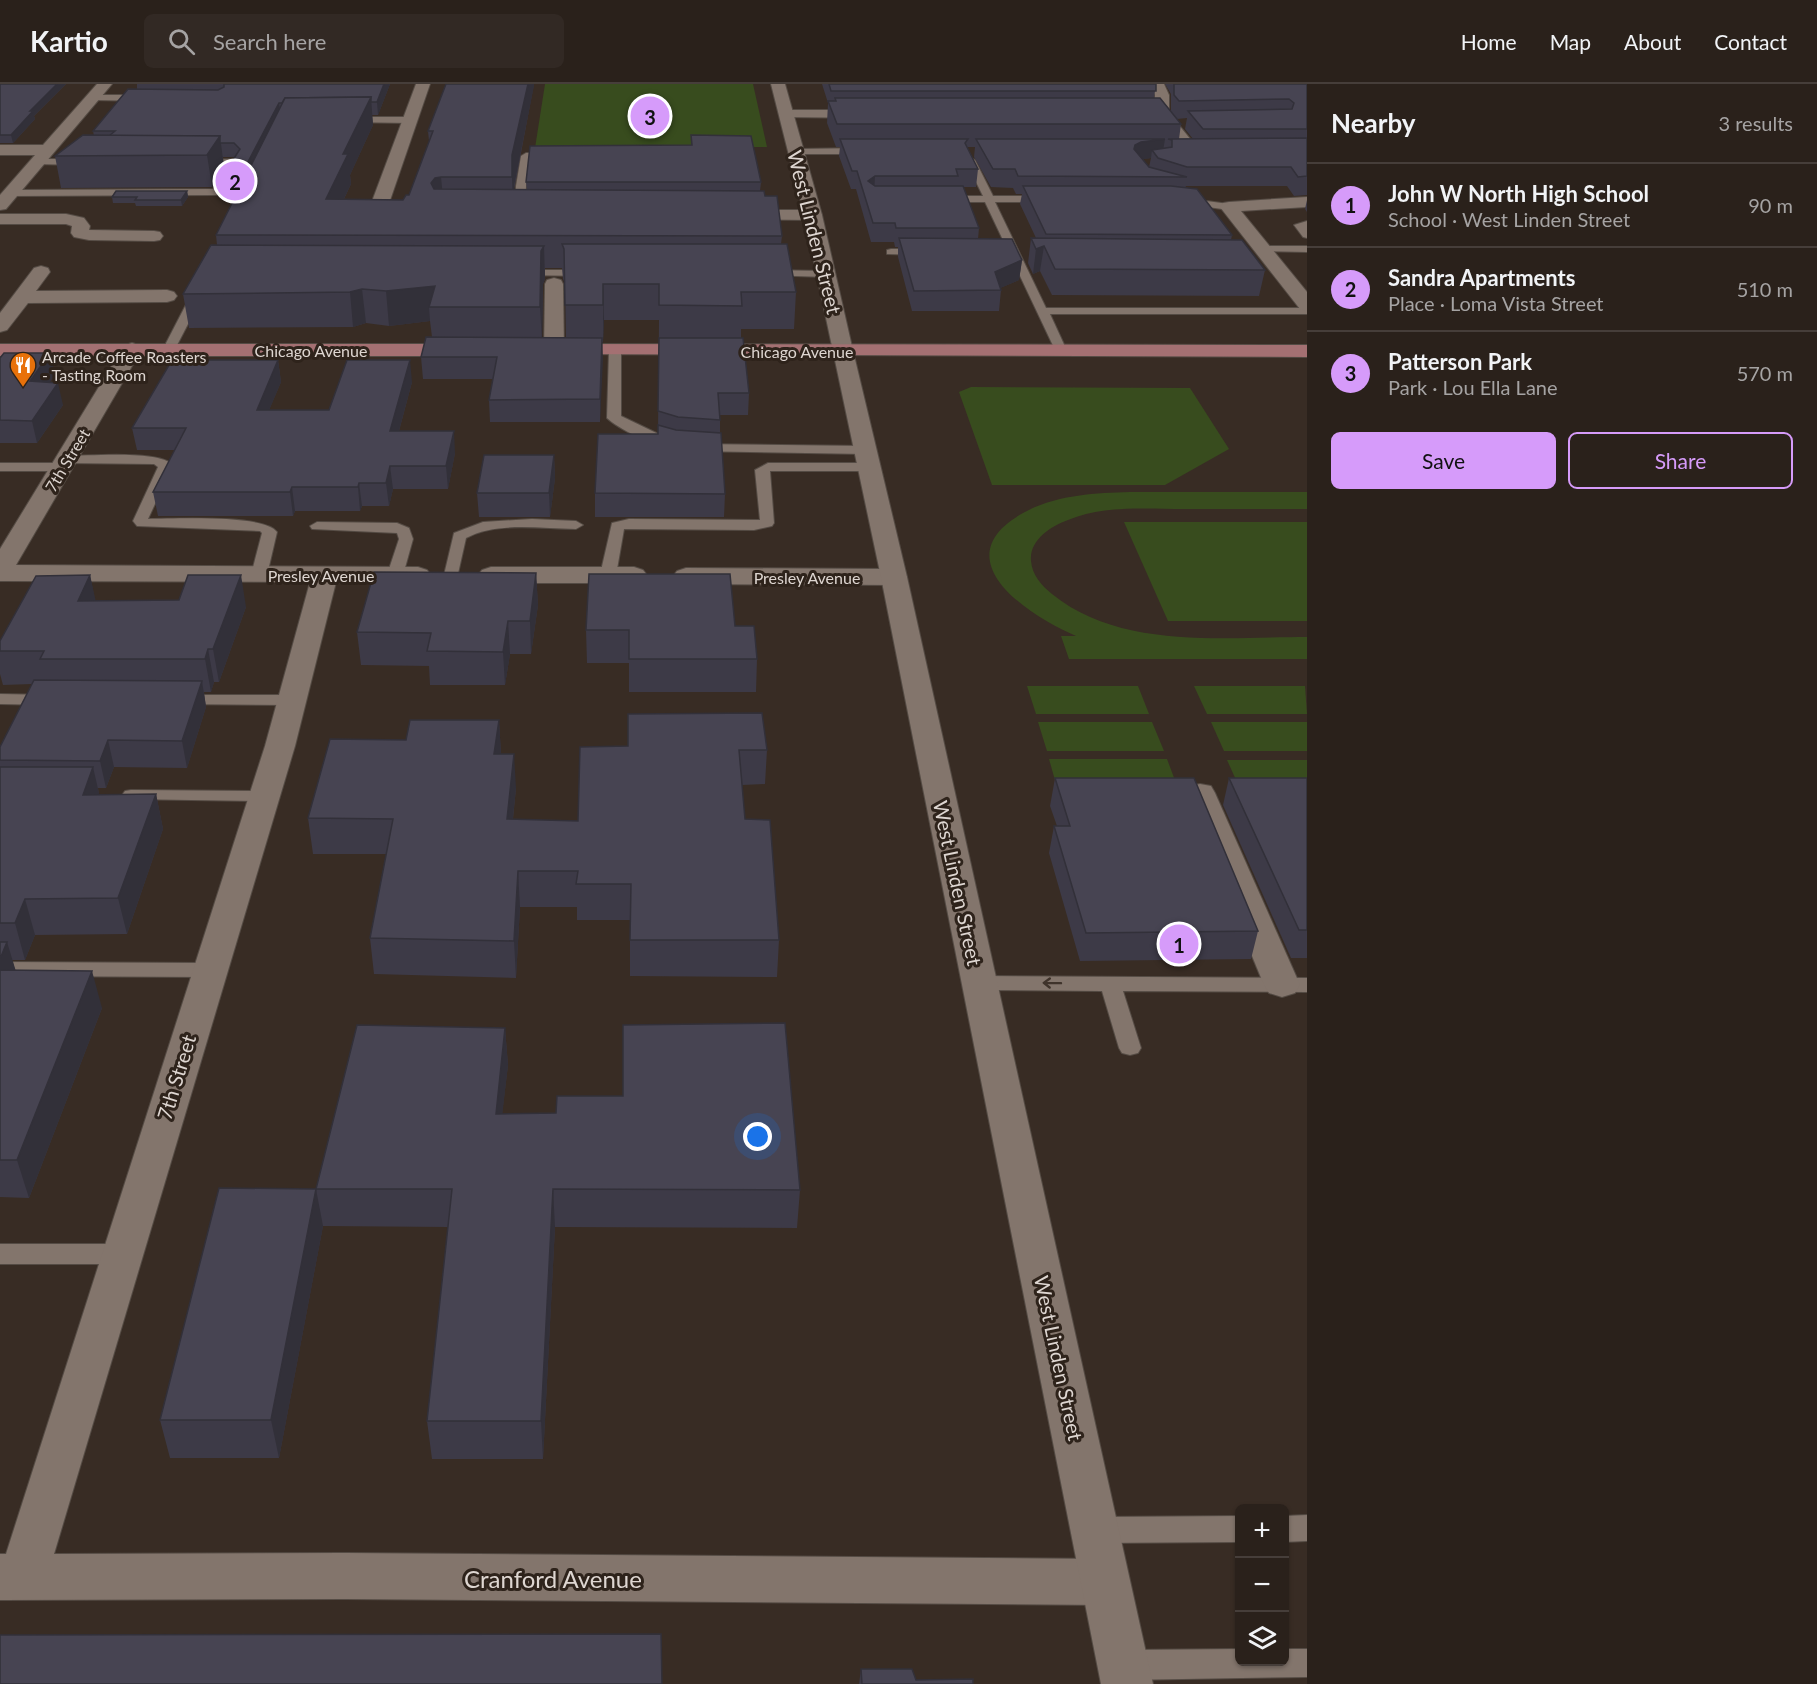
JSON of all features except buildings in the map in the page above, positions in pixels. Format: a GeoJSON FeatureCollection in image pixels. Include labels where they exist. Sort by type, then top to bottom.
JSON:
{"type":"FeatureCollection","features":[{"type":"Feature","properties":{"kind":"main road","name":"Chicago Avenue"},"geometry":{"type":"LineString","coordinates":[[0,350],[484,350]]}},
{"type":"Feature","properties":{"kind":"main road","name":"Chicago Avenue"},"geometry":{"type":"LineString","coordinates":[[531,350],[1307,351]]}},
{"type":"Feature","properties":{"kind":"street"},"geometry":{"type":"LineString","coordinates":[[0,205],[105,84]]}},
{"type":"Feature","properties":{"kind":"street"},"geometry":{"type":"LineString","coordinates":[[377,212],[423,84]]}},
{"type":"Feature","properties":{"kind":"street","name":"West Linden Street"},"geometry":{"type":"LineString","coordinates":[[778,84],[813,214],[894,578],[1125,1675]]}},
{"type":"Feature","properties":{"kind":"street"},"geometry":{"type":"LineString","coordinates":[[1157,84],[1171,121],[1192,151]]}},
{"type":"Feature","properties":{"kind":"street"},"geometry":{"type":"LineString","coordinates":[[786,114],[892,114]]}},
{"type":"Feature","properties":{"kind":"street"},"geometry":{"type":"LineString","coordinates":[[1142,114],[1171,121]]}},
{"type":"Feature","properties":{"kind":"street"},"geometry":{"type":"LineString","coordinates":[[0,150],[44,156]]}},
{"type":"Feature","properties":{"kind":"street"},"geometry":{"type":"LineString","coordinates":[[1229,207],[1307,202]]}},
{"type":"Feature","properties":{"kind":"street"},"geometry":{"type":"LineString","coordinates":[[1229,207],[1265,256],[1307,305]]}},
{"type":"Feature","properties":{"kind":"street"},"geometry":{"type":"LineString","coordinates":[[498,214],[526,214]]}},
{"type":"Feature","properties":{"kind":"street"},"geometry":{"type":"LineString","coordinates":[[718,214],[813,214]]}},
{"type":"Feature","properties":{"kind":"street"},"geometry":{"type":"LineString","coordinates":[[0,219],[73,220],[81,226],[80,233],[88,235],[154,236]]}},
{"type":"Feature","properties":{"kind":"street"},"geometry":{"type":"LineString","coordinates":[[0,326],[41,272]]}},
{"type":"Feature","properties":{"kind":"street"},"geometry":{"type":"LineString","coordinates":[[554,284],[554,350]]}},
{"type":"Feature","properties":{"kind":"street"},"geometry":{"type":"LineString","coordinates":[[22,297],[167,296]]}},
{"type":"Feature","properties":{"kind":"street","name":"7th Street"},"geometry":{"type":"LineString","coordinates":[[1,567],[65,464],[132,349]]}},
{"type":"Feature","properties":{"kind":"street","name":"Presley Avenue"},"geometry":{"type":"LineString","coordinates":[[1,567],[259,575],[661,575],[894,578]]}},
{"type":"Feature","properties":{"kind":"street","name":"7th Street"},"geometry":{"type":"LineString","coordinates":[[11,1577],[121,1254],[292,700],[325,575]]}},
{"type":"Feature","properties":{"kind":"street"},"geometry":{"type":"LineString","coordinates":[[1200,793],[1295,985]]}},
{"type":"Feature","properties":{"kind":"street","name":"Cranford Avenue"},"geometry":{"type":"LineString","coordinates":[[11,1577],[345,1576],[1106,1582]]}},
{"type":"Feature","properties":{"kind":"lane"},"geometry":{"type":"LineString","coordinates":[[94,98],[161,98]]}},
{"type":"Feature","properties":{"kind":"lane"},"geometry":{"type":"LineString","coordinates":[[331,120],[410,120]]}},
{"type":"Feature","properties":{"kind":"lane"},"geometry":{"type":"LineString","coordinates":[[796,152],[873,151]]}},
{"type":"Feature","properties":{"kind":"lane"},"geometry":{"type":"LineString","coordinates":[[979,151],[969,156],[1061,351]]}},
{"type":"Feature","properties":{"kind":"lane"},"geometry":{"type":"LineString","coordinates":[[44,156],[91,162]]}},
{"type":"Feature","properties":{"kind":"lane"},"geometry":{"type":"LineString","coordinates":[[526,214],[521,186],[526,156],[562,156]]}},
{"type":"Feature","properties":{"kind":"lane"},"geometry":{"type":"LineString","coordinates":[[11,193],[216,192],[236,162],[191,162]]}},
{"type":"Feature","properties":{"kind":"lane"},"geometry":{"type":"LineString","coordinates":[[1184,191],[1229,207]]}},
{"type":"Feature","properties":{"kind":"lane"},"geometry":{"type":"LineString","coordinates":[[932,199],[1060,199]]}},
{"type":"Feature","properties":{"kind":"lane"},"geometry":{"type":"LineString","coordinates":[[1168,199],[1229,207]]}},
{"type":"Feature","properties":{"kind":"lane"},"geometry":{"type":"LineString","coordinates":[[1307,224],[1299,225],[1307,235]]}},
{"type":"Feature","properties":{"kind":"lane"},"geometry":{"type":"LineString","coordinates":[[1265,256],[1307,249]]}},
{"type":"Feature","properties":{"kind":"lane"},"geometry":{"type":"LineString","coordinates":[[891,252],[936,252]]}},
{"type":"Feature","properties":{"kind":"lane"},"geometry":{"type":"LineString","coordinates":[[512,273],[606,273]]}},
{"type":"Feature","properties":{"kind":"lane"},"geometry":{"type":"LineString","coordinates":[[754,273],[826,274]]}},
{"type":"Feature","properties":{"kind":"lane"},"geometry":{"type":"LineString","coordinates":[[169,349],[205,282]]}},
{"type":"Feature","properties":{"kind":"lane"},"geometry":{"type":"LineString","coordinates":[[1042,311],[1307,311]]}},
{"type":"Feature","properties":{"kind":"lane"},"geometry":{"type":"LineString","coordinates":[[615,350],[614,418],[656,440],[675,446],[708,449],[867,459]]}},
{"type":"Feature","properties":{"kind":"lane"},"geometry":{"type":"LineString","coordinates":[[608,575],[617,526],[767,523],[762,470],[768,467],[867,459]]}},
{"type":"Feature","properties":{"kind":"lane"},"geometry":{"type":"LineString","coordinates":[[0,467],[156,460],[163,462],[165,465],[140,521],[141,524],[251,525],[266,528],[270,532],[259,575]]}},
{"type":"Feature","properties":{"kind":"lane"},"geometry":{"type":"LineString","coordinates":[[452,575],[459,536],[467,530],[482,525],[576,525]]}},
{"type":"Feature","properties":{"kind":"lane"},"geometry":{"type":"LineString","coordinates":[[317,526],[397,527],[405,531],[406,539],[395,575]]}},
{"type":"Feature","properties":{"kind":"lane"},"geometry":{"type":"LineString","coordinates":[[0,699],[72,700]]}},
{"type":"Feature","properties":{"kind":"lane"},"geometry":{"type":"LineString","coordinates":[[166,700],[292,700]]}},
{"type":"Feature","properties":{"kind":"lane"},"geometry":{"type":"LineString","coordinates":[[115,795],[263,796]]}},
{"type":"Feature","properties":{"kind":"lane"},"geometry":{"type":"LineString","coordinates":[[0,969],[209,970]]}},
{"type":"Feature","properties":{"kind":"lane"},"geometry":{"type":"LineString","coordinates":[[979,983],[1295,985]]}},
{"type":"Feature","properties":{"kind":"lane"},"geometry":{"type":"LineString","coordinates":[[1111,984],[1130,1048]]}},
{"type":"Feature","properties":{"kind":"lane"},"geometry":{"type":"LineString","coordinates":[[0,1254],[121,1254]]}},
{"type":"Feature","properties":{"kind":"lane"},"geometry":{"type":"LineString","coordinates":[[1289,1529],[1307,1528]]}},
{"type":"Feature","properties":{"kind":"lane"},"geometry":{"type":"LineString","coordinates":[[1094,1530],[1235,1529]]}},
{"type":"Feature","properties":{"kind":"lane"},"geometry":{"type":"LineString","coordinates":[[1125,1675],[1307,1663]]}},
{"type":"Feature","properties":{"kind":"green space"},"geometry":{"type":"Polygon","coordinates":[[[545,84],[753,84],[767,147],[535,148],[545,84]]]}},
{"type":"Feature","properties":{"kind":"green space"},"geometry":{"type":"Polygon","coordinates":[[[971,387],[1190,388],[1229,449],[1165,485],[992,485],[959,392],[971,387]]]}},
{"type":"Feature","properties":{"kind":"green space"},"geometry":{"type":"Polygon","coordinates":[[[1130,492],[1307,492],[1307,509],[1125,509],[1082,515],[1048,530],[1037,540],[1031,553],[1035,575],[1052,594],[1079,612],[1109,624],[1141,632],[1208,638],[1307,637],[1307,659],[1069,659],[1061,636],[1076,636],[1036,615],[1001,584],[991,567],[990,549],[1000,531],[1023,513],[1035,507],[1075,496],[1130,492]]]}},
{"type":"Feature","properties":{"kind":"green space"},"geometry":{"type":"Polygon","coordinates":[[[1124,522],[1307,522],[1307,621],[1168,621],[1124,522]]]}},
{"type":"Feature","properties":{"kind":"green space"},"geometry":{"type":"Polygon","coordinates":[[[1027,686],[1138,686],[1149,714],[1036,714],[1027,686]]]}},
{"type":"Feature","properties":{"kind":"green space"},"geometry":{"type":"Polygon","coordinates":[[[1194,686],[1305,686],[1307,714],[1207,714],[1194,686]]]}},
{"type":"Feature","properties":{"kind":"green space"},"geometry":{"type":"Polygon","coordinates":[[[1038,722],[1152,722],[1164,751],[1047,751],[1038,722]]]}},
{"type":"Feature","properties":{"kind":"green space"},"geometry":{"type":"Polygon","coordinates":[[[1211,722],[1307,722],[1307,751],[1224,751],[1211,722]]]}},
{"type":"Feature","properties":{"kind":"green space"},"geometry":{"type":"Polygon","coordinates":[[[1049,759],[1167,759],[1179,791],[1058,791],[1049,759]]]}},
{"type":"Feature","properties":{"kind":"green space"},"geometry":{"type":"Polygon","coordinates":[[[1227,760],[1307,760],[1307,791],[1241,791],[1227,760]]]}},
{"type":"Feature","properties":{"kind":"place","name":"Patterson Park"},"geometry":{"type":"Point","coordinates":[650,116]}},
{"type":"Feature","properties":{"kind":"place","name":"Sandra Apartments"},"geometry":{"type":"Point","coordinates":[235,181]}},
{"type":"Feature","properties":{"kind":"place","name":"Arcade Coffee Roasters - Tasting Room"},"geometry":{"type":"Point","coordinates":[23,388]}},
{"type":"Feature","properties":{"kind":"place","name":"John W North High School"},"geometry":{"type":"Point","coordinates":[1179,944]}}]}
